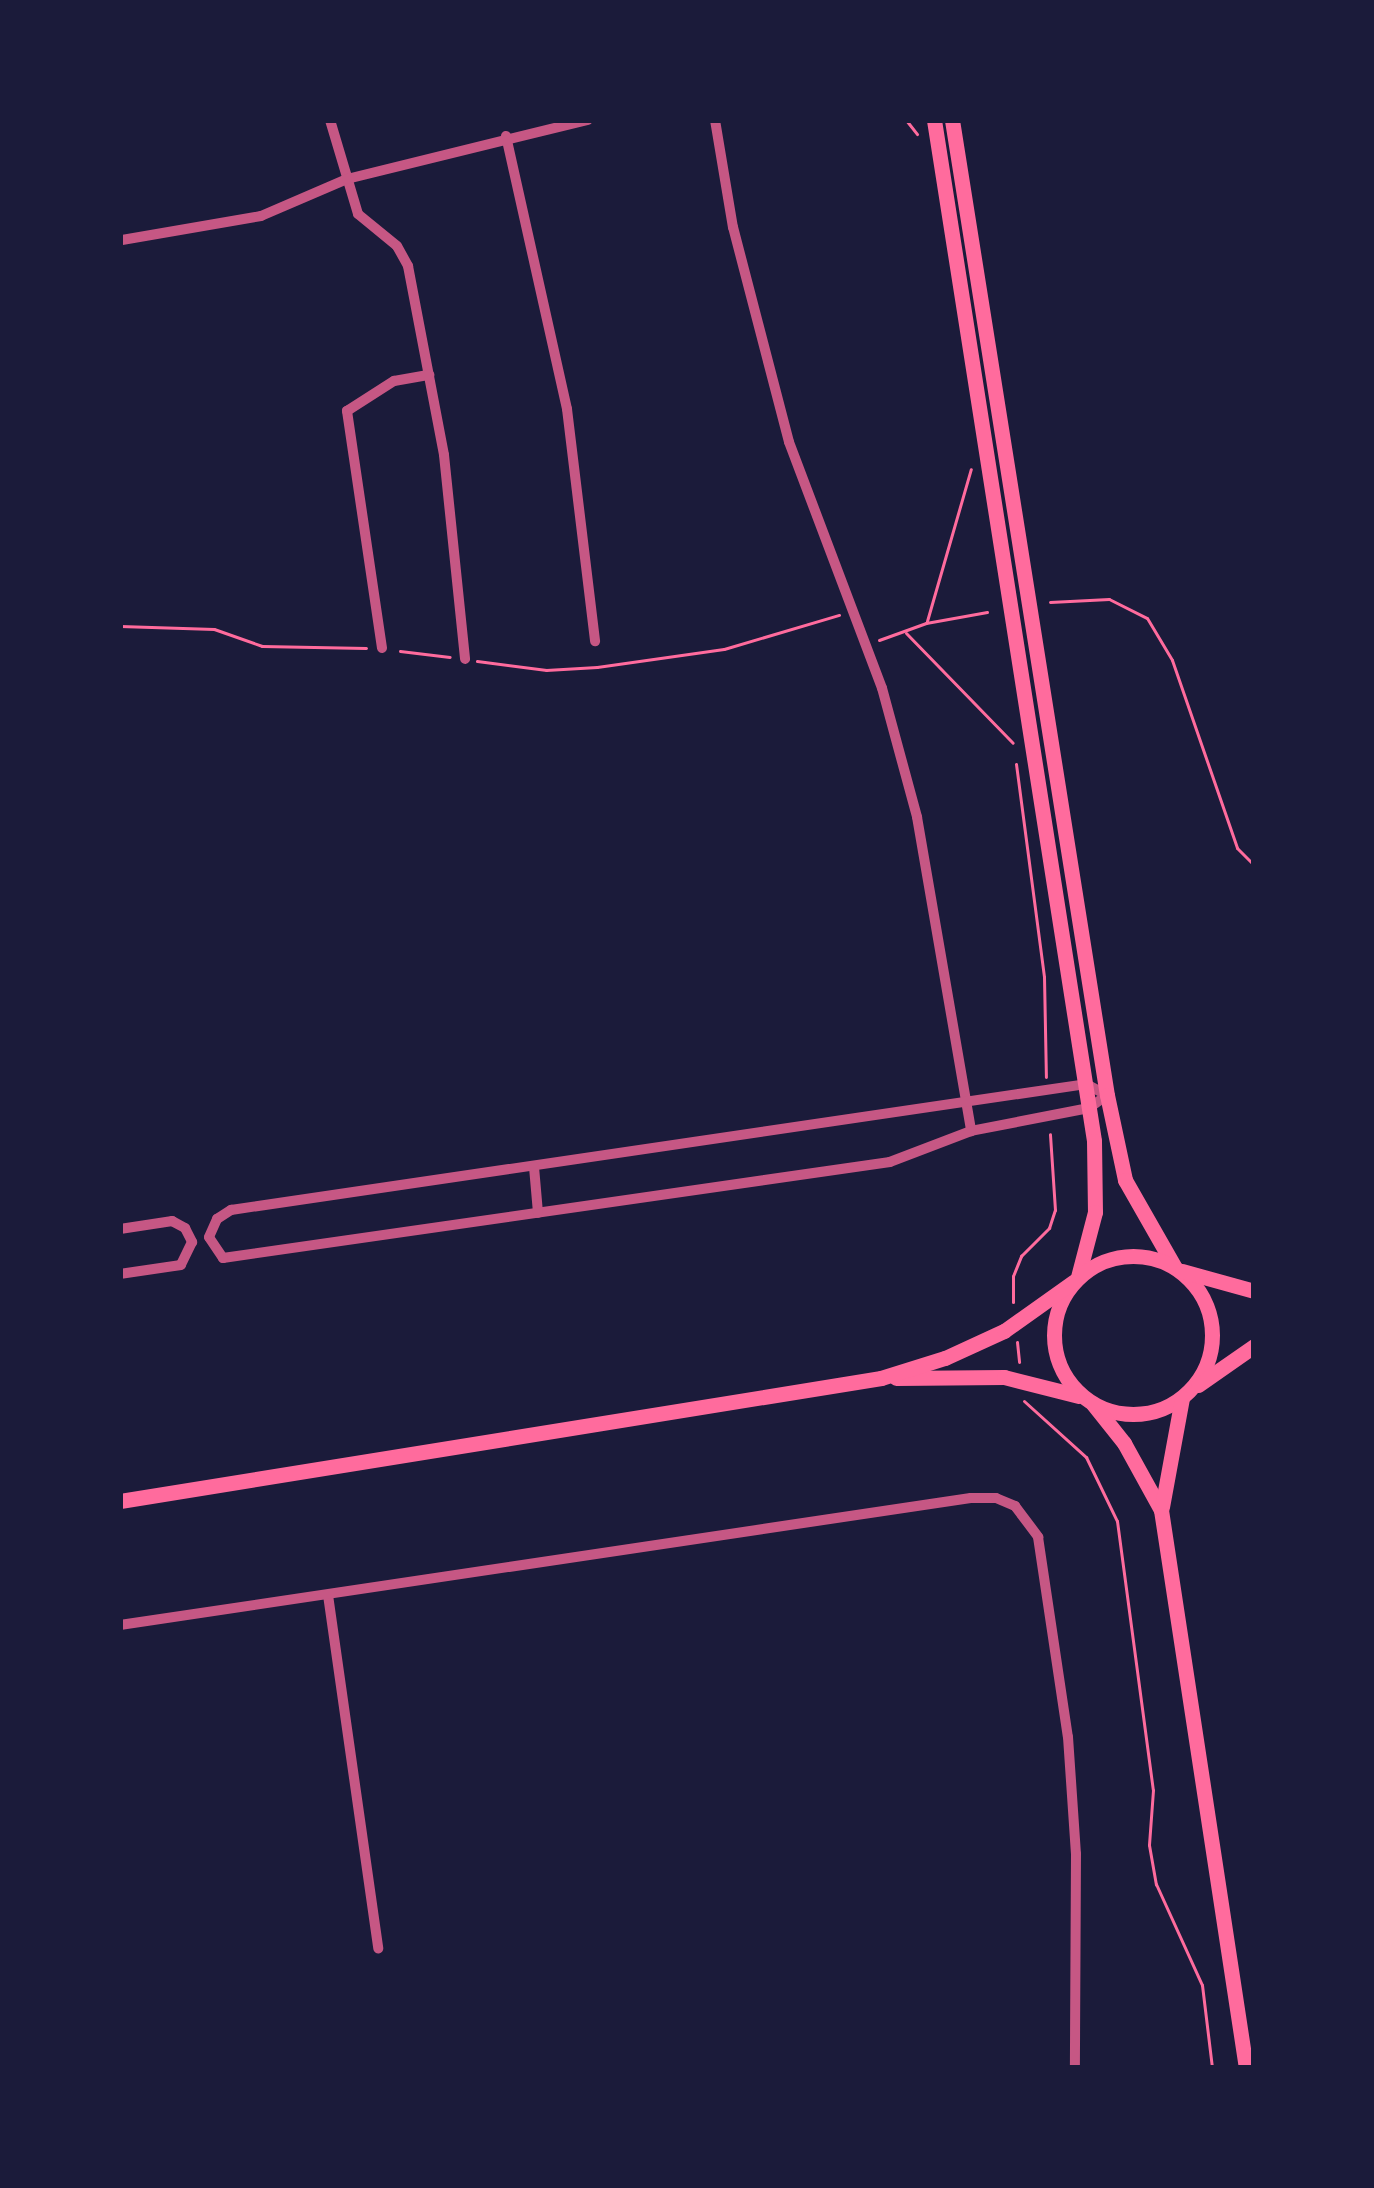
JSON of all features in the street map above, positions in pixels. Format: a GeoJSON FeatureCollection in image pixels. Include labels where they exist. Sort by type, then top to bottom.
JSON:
{"type":"FeatureCollection","features":[{"type":"Feature","properties":{"kind":"main road"},"geometry":{"type":"LineString","coordinates":[[934,120],[1098,1179],[1076,1280],[1055,1321],[1054,1342],[1059,1363],[1124,1443],[1161,1510],[1246,2068]]}},
{"type":"Feature","properties":{"kind":"main road"},"geometry":{"type":"LineString","coordinates":[[952,120],[1107,1095],[1125,1180],[1177,1268],[1207,1305],[1213,1328],[1204,1372],[1186,1394],[1161,1510]]}},
{"type":"Feature","properties":{"kind":"main road"},"geometry":{"type":"LineString","coordinates":[[120,1501],[881,1378],[945,1358],[1015,1324],[1076,1280],[1124,1256],[1254,1291]]}},
{"type":"Feature","properties":{"kind":"main road"},"geometry":{"type":"LineString","coordinates":[[881,1378],[1021,1379],[1138,1414],[1186,1394],[1254,1346]]}},
{"type":"Feature","properties":{"kind":"street"},"geometry":{"type":"LineString","coordinates":[[330,120],[358,214],[397,246],[408,266],[444,455],[465,659]]}},
{"type":"Feature","properties":{"kind":"street"},"geometry":{"type":"LineString","coordinates":[[122,240],[261,216],[347,178],[506,136],[588,120]]}},
{"type":"Feature","properties":{"kind":"street"},"geometry":{"type":"LineString","coordinates":[[715,120],[738,249],[789,442],[882,688],[917,817],[970,1131]]}},
{"type":"Feature","properties":{"kind":"street"},"geometry":{"type":"LineString","coordinates":[[506,136],[567,409],[595,641]]}},
{"type":"Feature","properties":{"kind":"street"},"geometry":{"type":"LineString","coordinates":[[382,649],[347,411],[394,381],[429,374]]}},
{"type":"Feature","properties":{"kind":"street"},"geometry":{"type":"LineString","coordinates":[[1086,1084],[1107,1095],[1090,1108],[970,1131],[890,1162],[223,1258],[209,1238],[217,1219],[231,1210],[1047,1090],[1086,1084]]}},
{"type":"Feature","properties":{"kind":"street"},"geometry":{"type":"LineString","coordinates":[[534,1167],[538,1213]]}},
{"type":"Feature","properties":{"kind":"street"},"geometry":{"type":"LineString","coordinates":[[120,1229],[172,1221],[185,1228],[192,1242],[181,1265],[120,1274]]}},
{"type":"Feature","properties":{"kind":"street"},"geometry":{"type":"LineString","coordinates":[[120,1625],[970,1498],[996,1498],[1029,1520],[1038,1537],[1068,1737],[1076,1855],[1075,2068]]}},
{"type":"Feature","properties":{"kind":"street"},"geometry":{"type":"LineString","coordinates":[[328,1595],[378,1948]]}},
{"type":"Feature","properties":{"kind":"path"},"geometry":{"type":"LineString","coordinates":[[906,120],[918,135]]}},
{"type":"Feature","properties":{"kind":"path"},"geometry":{"type":"LineString","coordinates":[[926,623],[972,464]]}},
{"type":"Feature","properties":{"kind":"path"},"geometry":{"type":"LineString","coordinates":[[1050,602],[1109,599],[1147,618],[1167,648],[1237,848],[1254,865]]}},
{"type":"Feature","properties":{"kind":"path"},"geometry":{"type":"LineString","coordinates":[[987,612],[926,623],[906,633],[1012,740],[1044,977],[1047,1090]]}},
{"type":"Feature","properties":{"kind":"path"},"geometry":{"type":"LineString","coordinates":[[120,626],[214,629],[262,646],[382,649],[546,670],[724,649],[842,614]]}},
{"type":"Feature","properties":{"kind":"path"},"geometry":{"type":"LineString","coordinates":[[1021,1379],[1013,1276],[1055,1210],[1049,1117]]}},
{"type":"Feature","properties":{"kind":"path"},"geometry":{"type":"LineString","coordinates":[[1030,1410],[1086,1457],[1117,1521],[1153,1790],[1149,1845],[1156,1884],[1202,1985],[1212,2068]]}}]}
